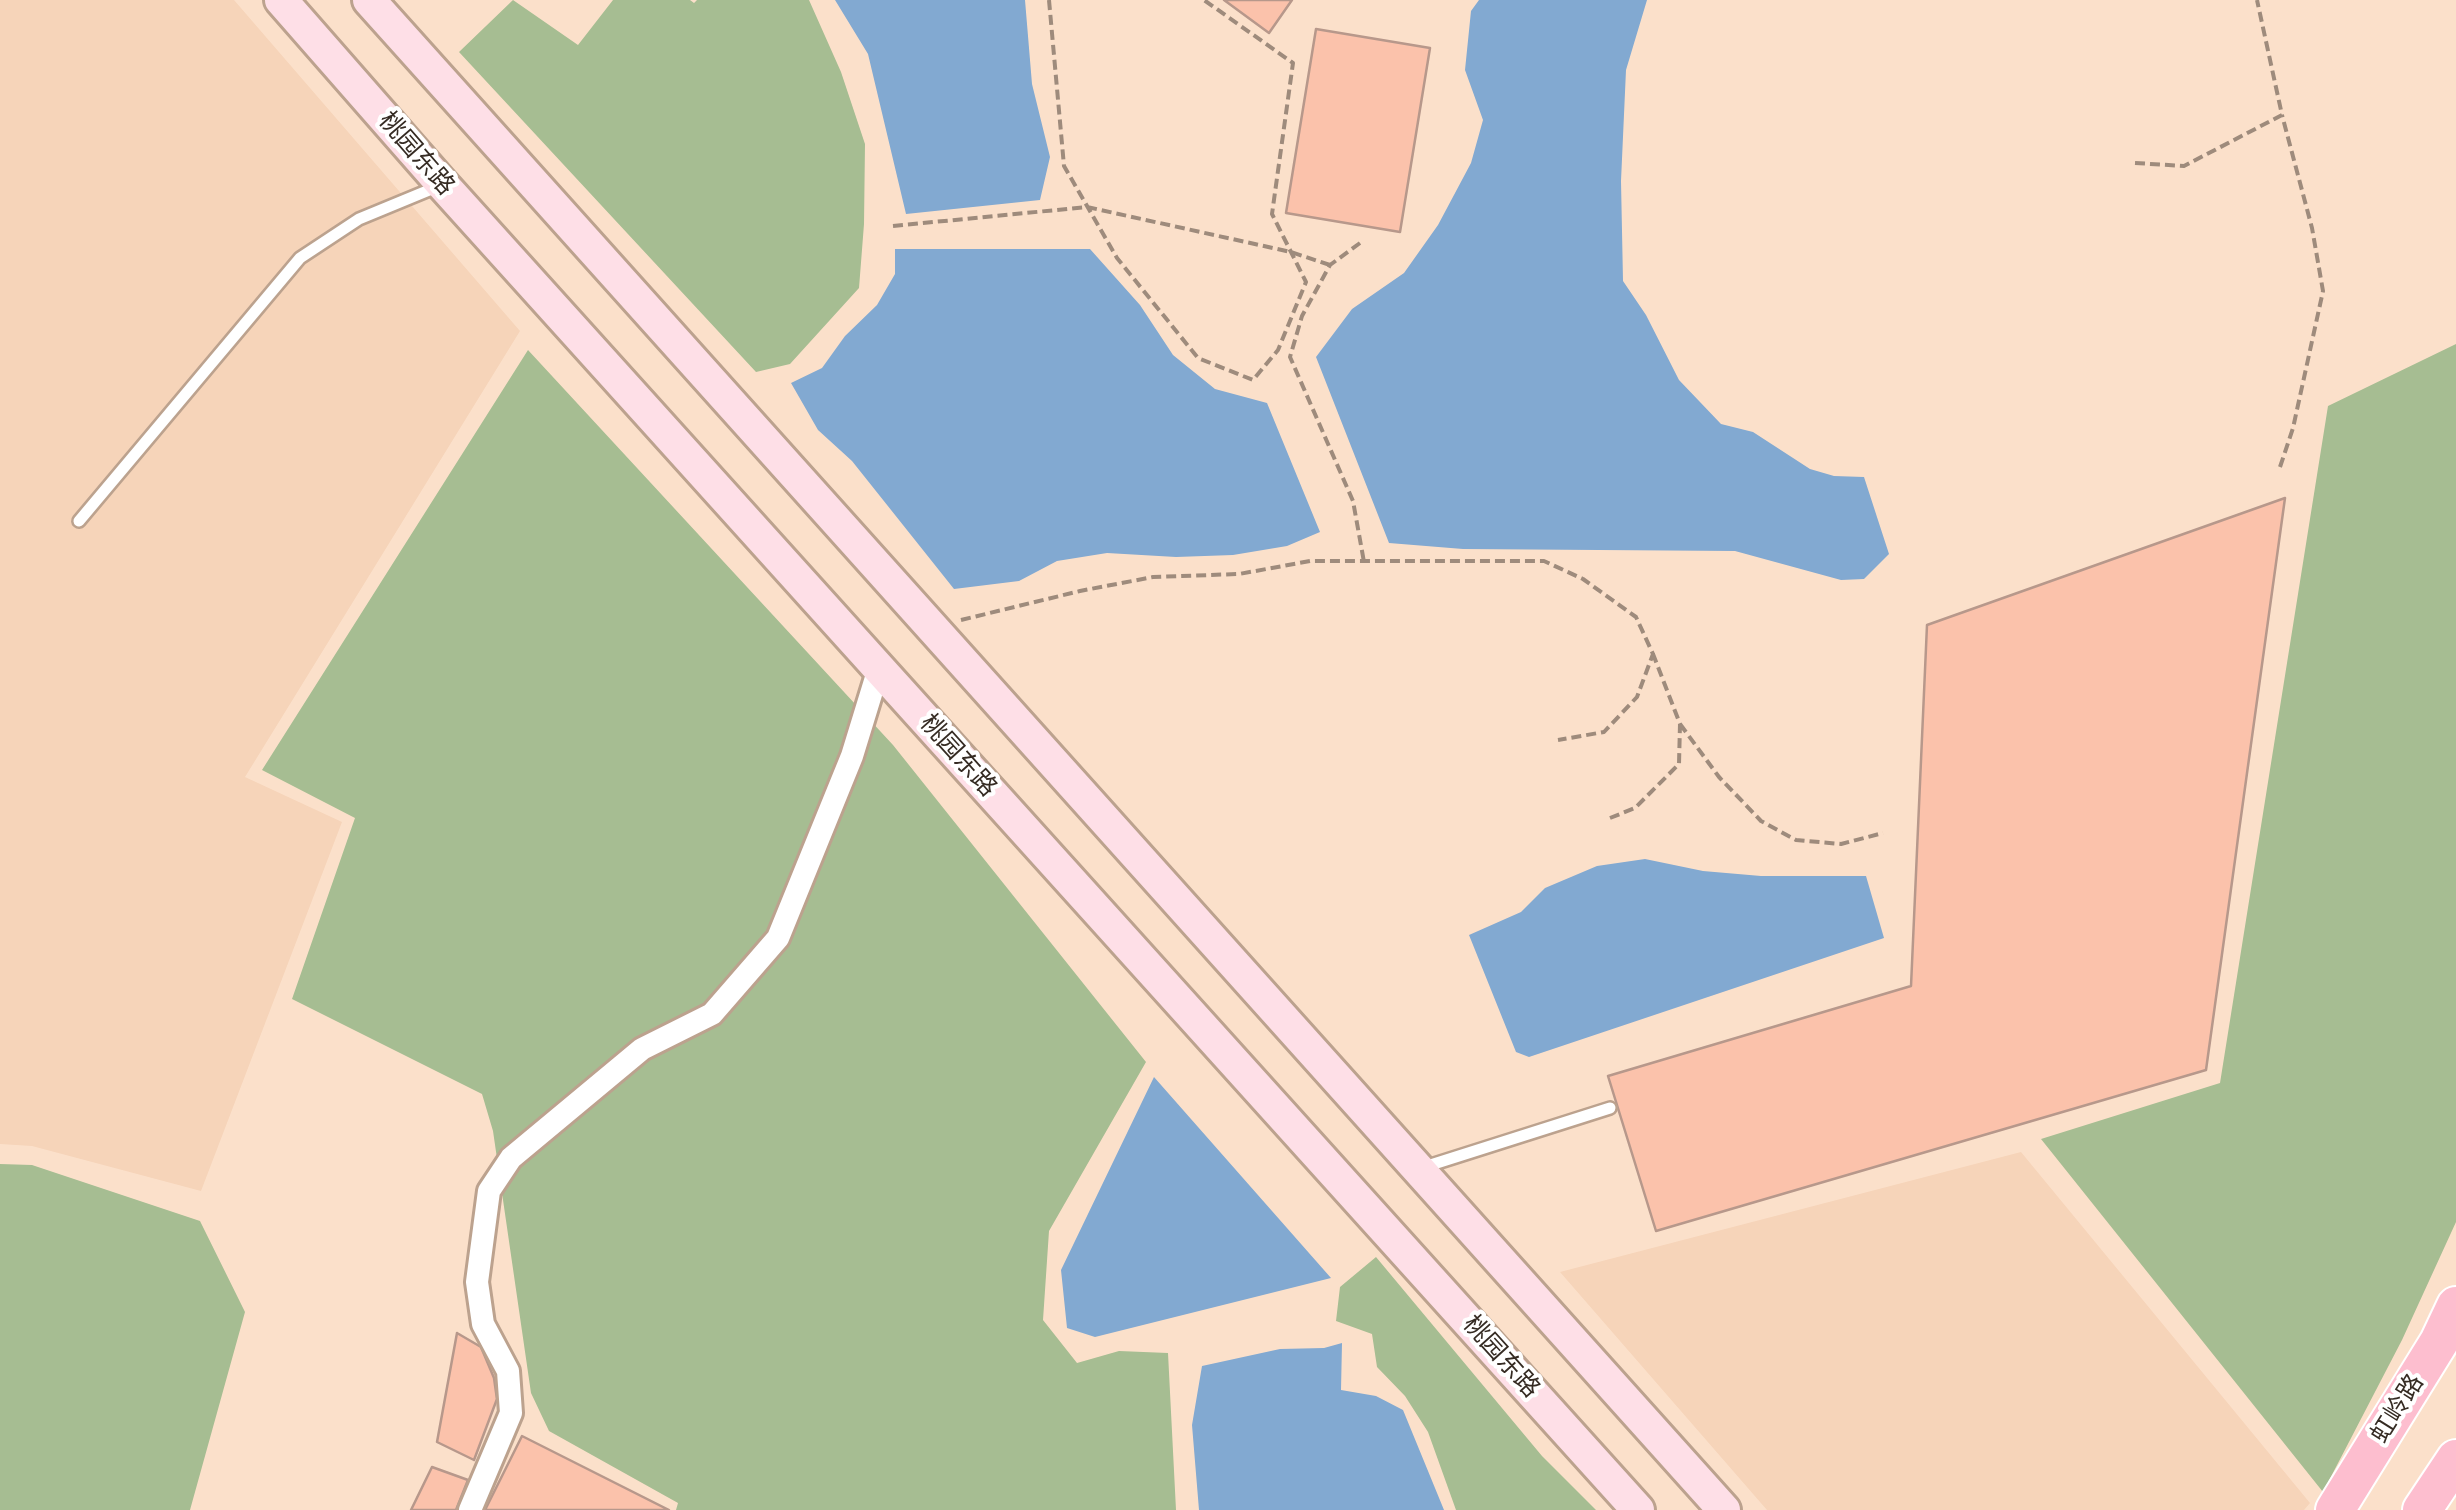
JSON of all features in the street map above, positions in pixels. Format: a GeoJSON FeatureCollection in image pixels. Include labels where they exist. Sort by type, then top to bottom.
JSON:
{"type":"FeatureCollection","features":[{"type":"Feature","properties":{"kind":"main road","name":"桃园东路"},"geometry":{"type":"LineString","coordinates":[[281,0],[443,185],[1638,1510]]}},
{"type":"Feature","properties":{"kind":"main road"},"geometry":{"type":"LineString","coordinates":[[369,0],[1724,1510]]}},
{"type":"Feature","properties":{"kind":"main road","name":"虹岭路"},"geometry":{"type":"LineString","coordinates":[[2335,1510],[2439,1342],[2456,1306]]}},
{"type":"Feature","properties":{"kind":"main road"},"geometry":{"type":"LineString","coordinates":[[2422,1510],[2456,1458]]}},
{"type":"Feature","properties":{"kind":"street"},"geometry":{"type":"LineString","coordinates":[[470,1510],[512,1413],[508,1371],[483,1324],[477,1282],[489,1191],[511,1158],[642,1049],[712,1014],[778,938],[852,756],[879,668]]}},
{"type":"Feature","properties":{"kind":"lane"},"geometry":{"type":"LineString","coordinates":[[80,521],[300,258],[359,219],[443,185]]}},
{"type":"Feature","properties":{"kind":"lane"},"geometry":{"type":"LineString","coordinates":[[1417,1169],[1610,1108]]}},
{"type":"Feature","properties":{"kind":"path"},"geometry":{"type":"LineString","coordinates":[[1049,0],[1064,166],[1117,258],[1198,358],[1253,380],[1278,350],[1306,282],[1272,214],[1293,62],[1204,0]]}},
{"type":"Feature","properties":{"kind":"path"},"geometry":{"type":"LineString","coordinates":[[2256,0],[2312,228],[2323,291],[2293,428],[2280,467]]}},
{"type":"Feature","properties":{"kind":"path"},"geometry":{"type":"LineString","coordinates":[[2136,163],[2184,166],[2282,115]]}},
{"type":"Feature","properties":{"kind":"path"},"geometry":{"type":"LineString","coordinates":[[893,226],[1088,207],[1330,264]]}},
{"type":"Feature","properties":{"kind":"path"},"geometry":{"type":"LineString","coordinates":[[1360,243],[1330,264],[1302,316],[1290,356],[1353,501],[1364,562]]}},
{"type":"Feature","properties":{"kind":"path"},"geometry":{"type":"LineString","coordinates":[[932,628],[1080,591],[1152,578],[1239,574],[1310,561],[1544,561],[1583,579],[1636,617],[1680,724],[1720,777],[1761,821],[1796,840],[1841,844],[1883,833]]}},
{"type":"Feature","properties":{"kind":"path"},"geometry":{"type":"LineString","coordinates":[[1558,740],[1604,732],[1637,697],[1652,654]]}},
{"type":"Feature","properties":{"kind":"path"},"geometry":{"type":"LineString","coordinates":[[1610,818],[1635,808],[1678,764],[1680,724]]}},
{"type":"Feature","properties":{"kind":"shaded area"},"geometry":{"type":"Polygon","coordinates":[[[0,0],[234,0],[520,331],[245,777],[342,822],[201,1191],[32,1146],[0,1144],[0,0]]]}},
{"type":"Feature","properties":{"kind":"shaded area"},"geometry":{"type":"Polygon","coordinates":[[[2021,1152],[2310,1503],[2304,1510],[1767,1510],[1560,1272],[2021,1152]]]}},
{"type":"Feature","properties":{"kind":"green space"},"geometry":{"type":"Polygon","coordinates":[[[513,0],[578,45],[613,0],[809,0],[841,72],[865,144],[864,224],[859,288],[790,364],[756,372],[459,52],[513,0]]]}},
{"type":"Feature","properties":{"kind":"green space"},"geometry":{"type":"Polygon","coordinates":[[[2456,344],[2456,1222],[2402,1340],[2323,1492],[2041,1139],[2220,1083],[2328,406],[2456,344]]]}},
{"type":"Feature","properties":{"kind":"green space"},"geometry":{"type":"Polygon","coordinates":[[[528,350],[893,745],[1146,1062],[1049,1231],[1043,1320],[1077,1363],[1119,1351],[1168,1353],[1176,1510],[676,1510],[678,1503],[549,1431],[531,1393],[493,1131],[482,1094],[292,999],[355,818],[262,770],[528,350]]]}},
{"type":"Feature","properties":{"kind":"green space"},"geometry":{"type":"Polygon","coordinates":[[[0,1164],[32,1165],[200,1221],[245,1312],[190,1510],[0,1510],[0,1164]]]}},
{"type":"Feature","properties":{"kind":"green space"},"geometry":{"type":"Polygon","coordinates":[[[1376,1257],[1542,1456],[1596,1510],[1456,1510],[1428,1432],[1405,1396],[1377,1367],[1372,1334],[1336,1321],[1340,1287],[1376,1257]]]}},
{"type":"Feature","properties":{"kind":"water"},"geometry":{"type":"Polygon","coordinates":[[[835,0],[1025,0],[1032,84],[1050,157],[1040,200],[906,214],[868,54],[835,0]]]}},
{"type":"Feature","properties":{"kind":"water"},"geometry":{"type":"Polygon","coordinates":[[[1479,0],[1647,0],[1626,70],[1621,181],[1623,281],[1646,315],[1679,380],[1721,424],[1753,432],[1810,469],[1834,476],[1864,477],[1889,554],[1864,579],[1841,580],[1735,551],[1463,549],[1389,543],[1316,357],[1352,309],[1404,273],[1438,225],[1471,163],[1483,120],[1465,70],[1471,11],[1479,0]]]}},
{"type":"Feature","properties":{"kind":"water"},"geometry":{"type":"Polygon","coordinates":[[[895,249],[1090,249],[1140,305],[1173,355],[1215,389],[1267,403],[1320,532],[1287,546],[1233,555],[1107,553],[1057,561],[1019,581],[954,589],[852,461],[818,430],[791,383],[822,368],[845,336],[877,305],[895,274],[895,249]]]}},
{"type":"Feature","properties":{"kind":"water"},"geometry":{"type":"Polygon","coordinates":[[[1645,859],[1703,871],[1761,876],[1866,876],[1884,938],[1529,1057],[1516,1052],[1469,935],[1521,912],[1545,888],[1597,866],[1645,859]]]}},
{"type":"Feature","properties":{"kind":"water"},"geometry":{"type":"Polygon","coordinates":[[[1154,1077],[1331,1278],[1095,1337],[1067,1328],[1061,1270],[1154,1077]]]}},
{"type":"Feature","properties":{"kind":"water"},"geometry":{"type":"Polygon","coordinates":[[[1342,1343],[1341,1390],[1376,1396],[1403,1410],[1444,1510],[1199,1510],[1192,1425],[1202,1366],[1280,1349],[1324,1348],[1342,1343]]]}},
{"type":"Feature","properties":{"kind":"building"},"geometry":{"type":"Polygon","coordinates":[[[1224,0],[1292,0],[1269,33],[1224,0]]]}},
{"type":"Feature","properties":{"kind":"building"},"geometry":{"type":"Polygon","coordinates":[[[1316,29],[1430,48],[1400,232],[1286,213],[1316,29]]]}},
{"type":"Feature","properties":{"kind":"building"},"geometry":{"type":"Polygon","coordinates":[[[2285,498],[2206,1070],[1656,1231],[1608,1076],[1911,986],[1927,625],[2285,498]]]}},
{"type":"Feature","properties":{"kind":"building"},"geometry":{"type":"Polygon","coordinates":[[[457,1333],[481,1347],[494,1378],[497,1399],[474,1460],[437,1442],[457,1333]]]}},
{"type":"Feature","properties":{"kind":"building"},"geometry":{"type":"Polygon","coordinates":[[[522,1436],[669,1510],[485,1510],[522,1436]]]}},
{"type":"Feature","properties":{"kind":"building"},"geometry":{"type":"Polygon","coordinates":[[[432,1467],[468,1480],[456,1510],[411,1510],[432,1467]]]}}]}
